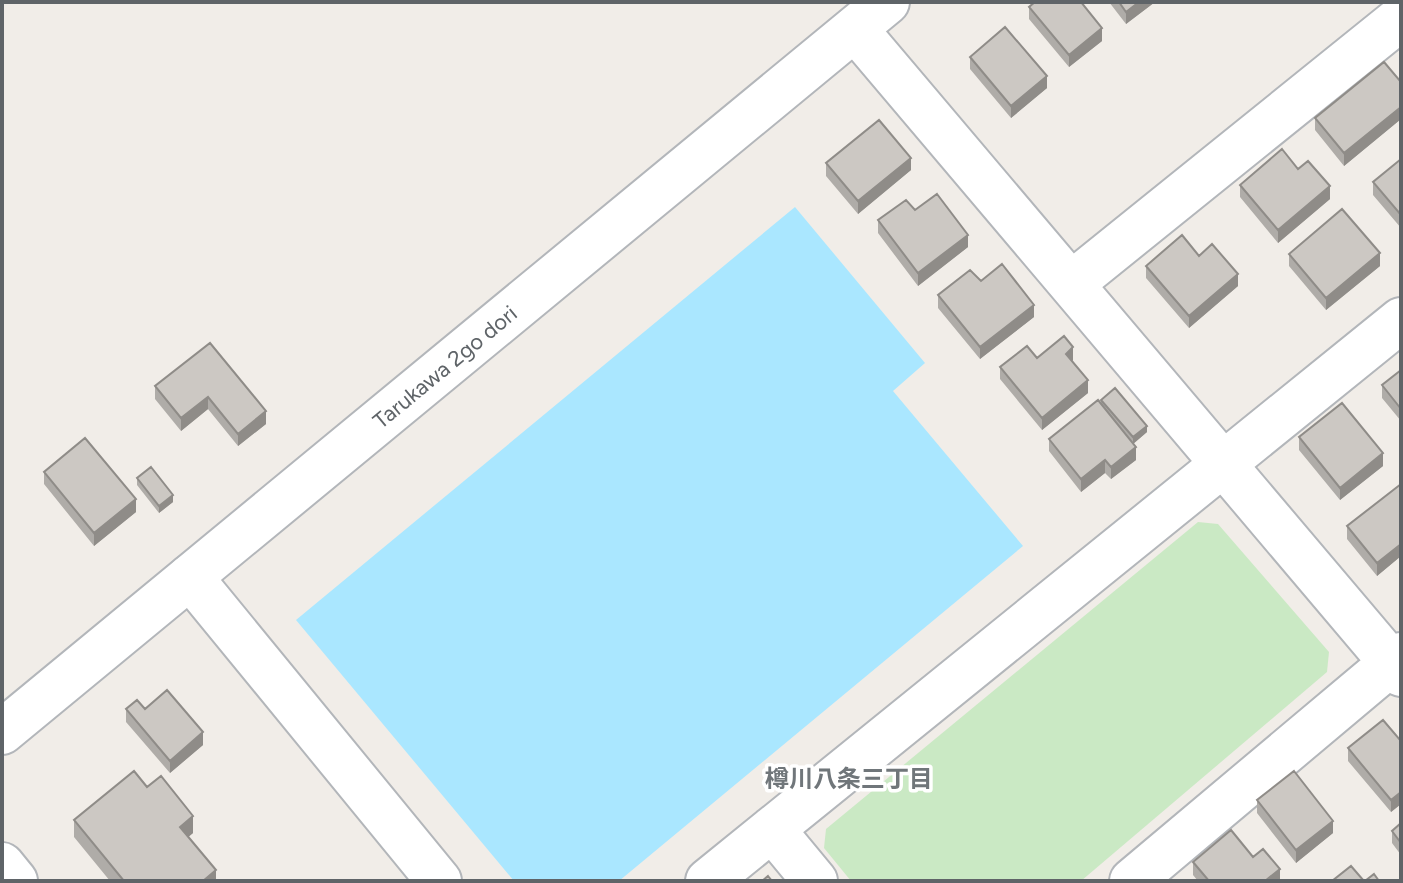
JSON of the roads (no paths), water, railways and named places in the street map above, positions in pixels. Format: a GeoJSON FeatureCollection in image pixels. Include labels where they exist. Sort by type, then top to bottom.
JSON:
{"type":"FeatureCollection","features":[{"type":"Feature","properties":{"kind":"street"},"geometry":{"type":"LineString","coordinates":[[871,15],[1071,284],[1398,664],[1132,881]]}},
{"type":"Feature","properties":{"kind":"street","name":"Tarukawa 2go dori"},"geometry":{"type":"LineString","coordinates":[[2,732],[871,15]]}},
{"type":"Feature","properties":{"kind":"street"},"geometry":{"type":"LineString","coordinates":[[1071,284],[1401,18]]}},
{"type":"Feature","properties":{"kind":"street"},"geometry":{"type":"LineString","coordinates":[[708,881],[1401,320]]}},
{"type":"Feature","properties":{"kind":"street"},"geometry":{"type":"LineString","coordinates":[[190,577],[439,881]]}},
{"type":"Feature","properties":{"kind":"street"},"geometry":{"type":"LineString","coordinates":[[772,829],[815,881]]}},
{"type":"Feature","properties":{"kind":"street"},"geometry":{"type":"LineString","coordinates":[[2,865],[15,881]]}},
{"type":"Feature","properties":{"kind":"water"},"geometry":{"type":"Polygon","coordinates":[[[795,207],[925,363],[893,391],[1023,546],[619,881],[514,881],[296,620],[795,207]]]}},
{"type":"Feature","properties":{"kind":"district","name":"樽川八条三丁目"},"geometry":{"type":"Point","coordinates":[849,779]}}]}
